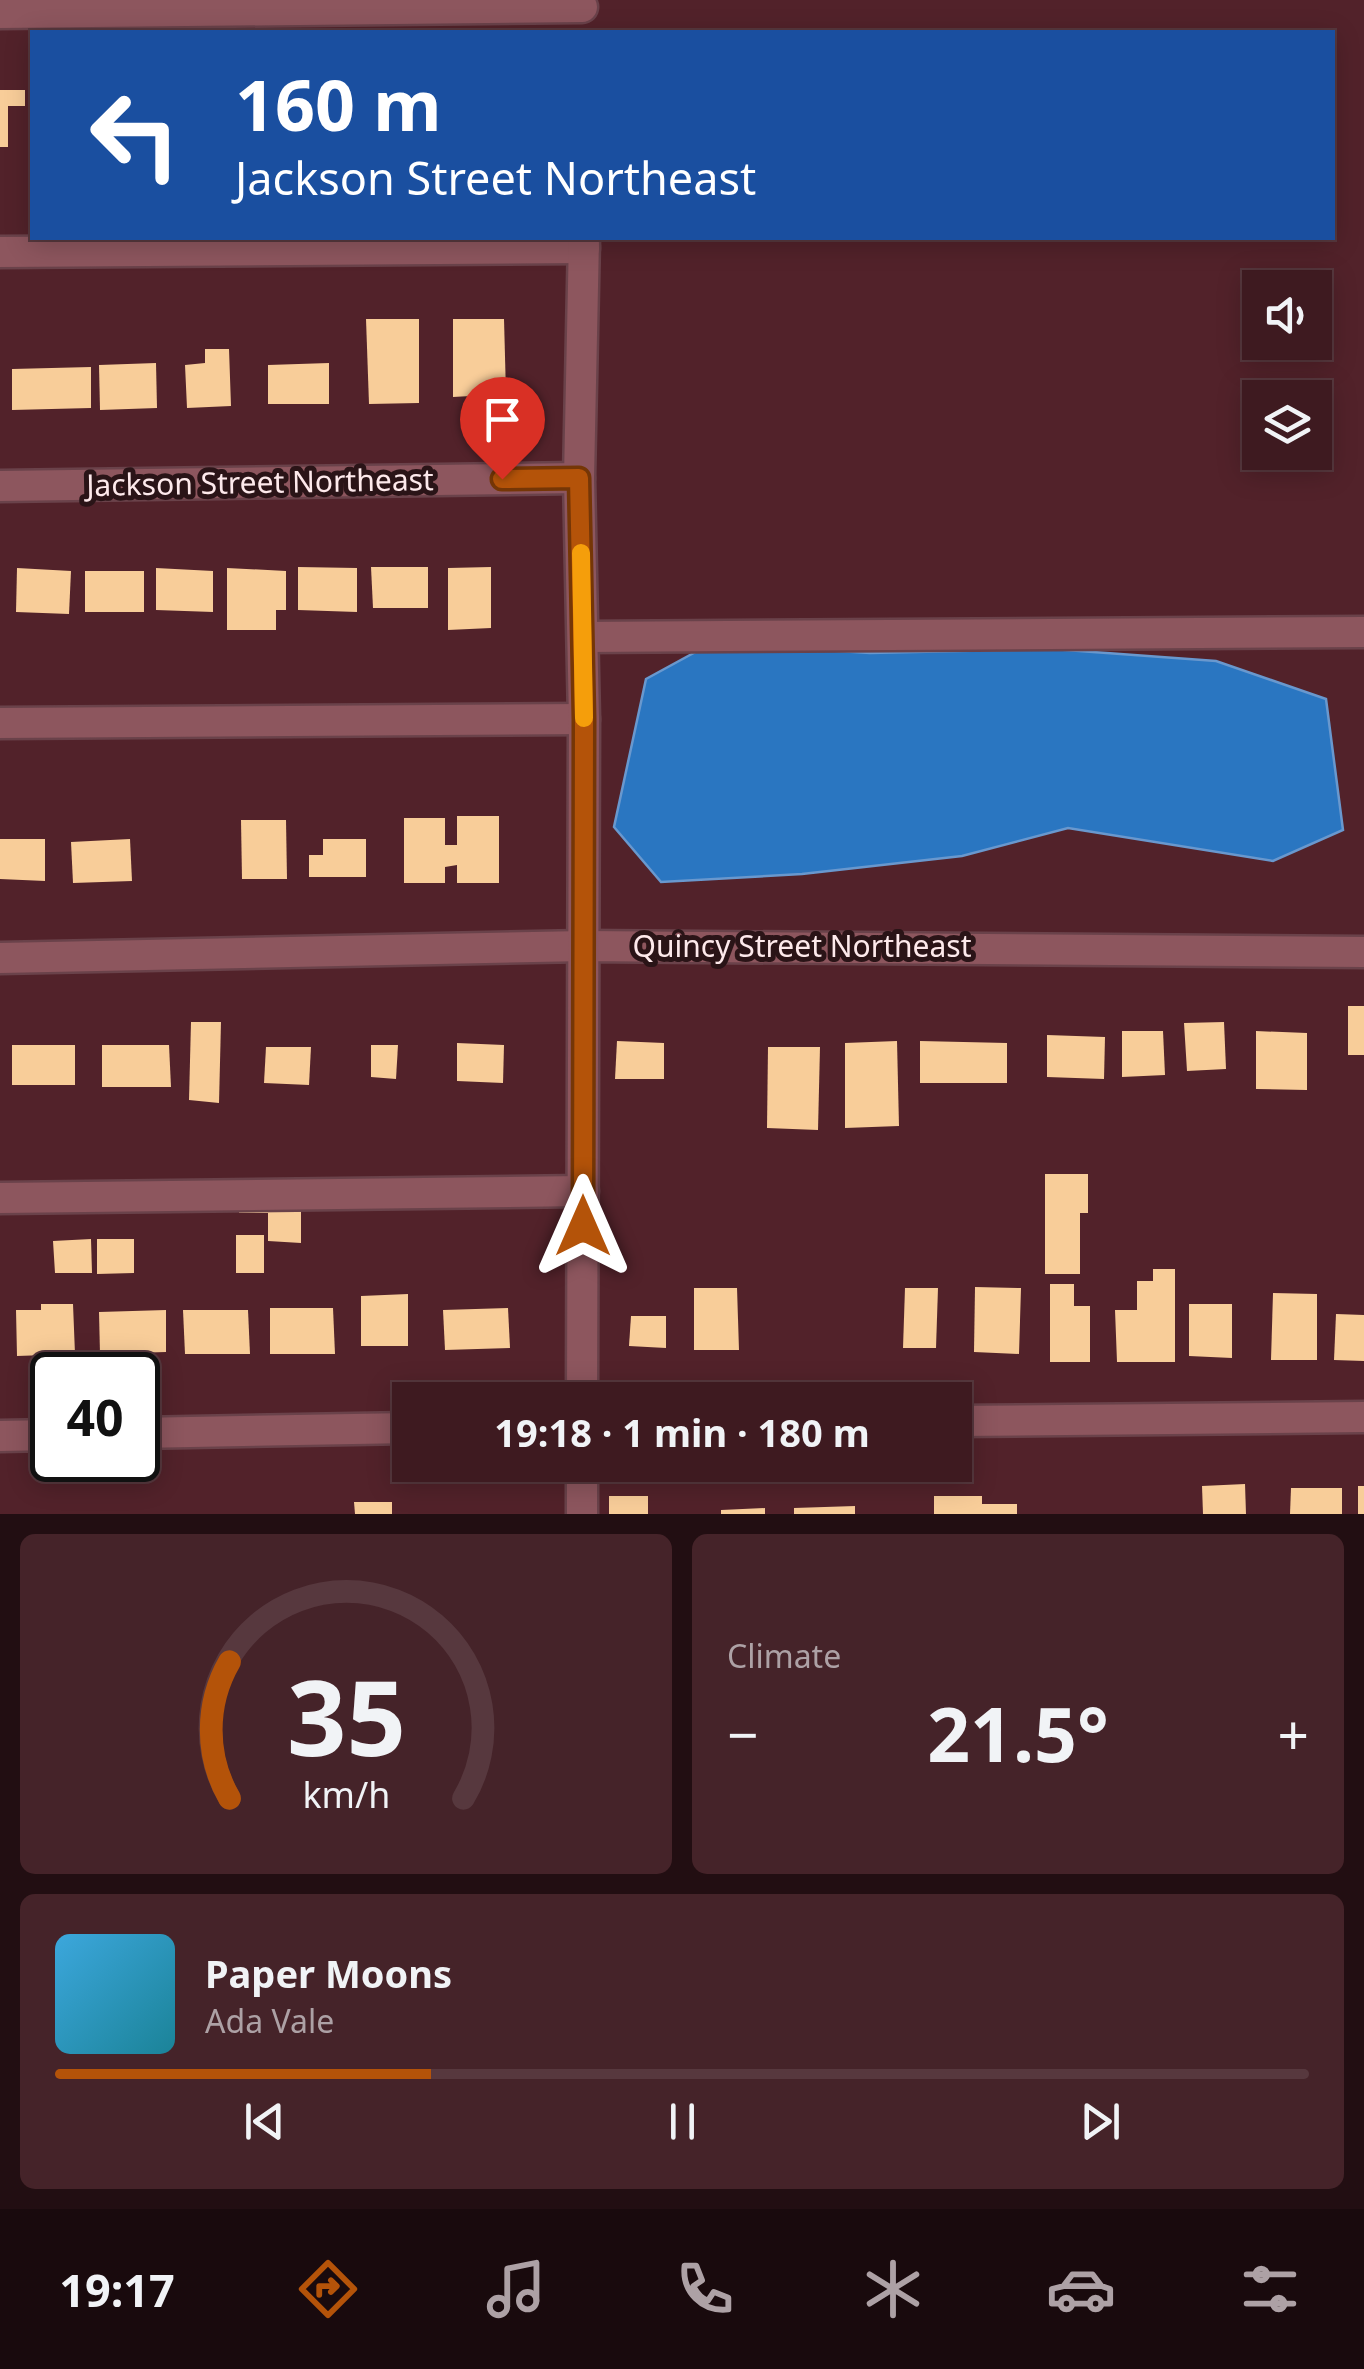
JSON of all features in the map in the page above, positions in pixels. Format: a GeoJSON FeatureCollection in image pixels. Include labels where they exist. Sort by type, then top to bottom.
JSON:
{"type":"FeatureCollection","features":[{"type":"Feature","properties":{"kind":"street"},"geometry":{"type":"LineString","coordinates":[[0,13],[582,13]]}},
{"type":"Feature","properties":{"kind":"street"},"geometry":{"type":"LineString","coordinates":[[0,252],[584,243],[579,478],[584,719],[582,1382]]}},
{"type":"Feature","properties":{"kind":"street","name":"Jackson Street Northeast"},"geometry":{"type":"LineString","coordinates":[[0,486],[579,478]]}},
{"type":"Feature","properties":{"kind":"street"},"geometry":{"type":"LineString","coordinates":[[583,637],[1364,632]]}},
{"type":"Feature","properties":{"kind":"street"},"geometry":{"type":"LineString","coordinates":[[0,723],[584,719]]}},
{"type":"Feature","properties":{"kind":"street","name":"Quincy Street Northeast"},"geometry":{"type":"LineString","coordinates":[[0,958],[584,946],[1364,952]]}},
{"type":"Feature","properties":{"kind":"street"},"geometry":{"type":"LineString","coordinates":[[0,1198],[583,1192]]}},
{"type":"Feature","properties":{"kind":"street"},"geometry":{"type":"LineString","coordinates":[[972,1421],[1364,1416]]}},
{"type":"Feature","properties":{"kind":"street"},"geometry":{"type":"LineString","coordinates":[[160,1433],[392,1428]]}},
{"type":"Feature","properties":{"kind":"street"},"geometry":{"type":"LineString","coordinates":[[0,1436],[30,1435]]}},
{"type":"Feature","properties":{"kind":"street"},"geometry":{"type":"LineString","coordinates":[[582,1482],[582,1514]]}},
{"type":"Feature","properties":{"kind":"water"},"geometry":{"type":"Polygon","coordinates":[[[712,643],[870,653],[1052,649],[1216,661],[1326,699],[1343,830],[1273,861],[1068,828],[962,856],[802,874],[661,882],[614,827],[646,679],[712,643]]]}},
{"type":"Feature","properties":{"kind":"building"},"geometry":{"type":"Polygon","coordinates":[[[0,90],[25,90],[25,106],[8,106],[8,147],[0,147],[0,90]]]}},
{"type":"Feature","properties":{"kind":"building"},"geometry":{"type":"Polygon","coordinates":[[[366,319],[419,319],[419,403],[369,404],[366,319]]]}},
{"type":"Feature","properties":{"kind":"building"},"geometry":{"type":"Polygon","coordinates":[[[453,319],[504,319],[506,394],[453,397],[453,319]]]}},
{"type":"Feature","properties":{"kind":"building"},"geometry":{"type":"Polygon","coordinates":[[[205,349],[229,349],[231,406],[187,408],[185,365],[205,363],[205,349]]]}},
{"type":"Feature","properties":{"kind":"building"},"geometry":{"type":"Polygon","coordinates":[[[156,363],[157,408],[100,410],[99,365],[156,363]]]}},
{"type":"Feature","properties":{"kind":"building"},"geometry":{"type":"Polygon","coordinates":[[[329,363],[329,404],[268,404],[268,365],[329,363]]]}},
{"type":"Feature","properties":{"kind":"building"},"geometry":{"type":"Polygon","coordinates":[[[91,367],[91,408],[12,410],[12,369],[91,367]]]}},
{"type":"Feature","properties":{"kind":"building"},"geometry":{"type":"Polygon","coordinates":[[[298,567],[357,568],[357,612],[298,610],[298,567]]]}},
{"type":"Feature","properties":{"kind":"building"},"geometry":{"type":"Polygon","coordinates":[[[371,567],[428,567],[428,608],[373,608],[371,567]]]}},
{"type":"Feature","properties":{"kind":"building"},"geometry":{"type":"Polygon","coordinates":[[[491,567],[491,628],[448,630],[448,568],[491,567]]]}},
{"type":"Feature","properties":{"kind":"building"},"geometry":{"type":"Polygon","coordinates":[[[17,568],[71,571],[69,614],[16,612],[17,568]]]}},
{"type":"Feature","properties":{"kind":"building"},"geometry":{"type":"Polygon","coordinates":[[[156,568],[213,571],[213,612],[156,610],[156,568]]]}},
{"type":"Feature","properties":{"kind":"building"},"geometry":{"type":"Polygon","coordinates":[[[227,568],[286,571],[286,610],[276,610],[276,630],[227,630],[227,568]]]}},
{"type":"Feature","properties":{"kind":"building"},"geometry":{"type":"Polygon","coordinates":[[[85,571],[144,571],[144,612],[85,612],[85,571]]]}},
{"type":"Feature","properties":{"kind":"building"},"geometry":{"type":"Polygon","coordinates":[[[457,816],[499,816],[499,883],[457,883],[457,865],[445,867],[445,883],[404,883],[404,818],[445,818],[445,845],[457,845],[457,816]]]}},
{"type":"Feature","properties":{"kind":"building"},"geometry":{"type":"Polygon","coordinates":[[[241,820],[286,820],[287,879],[242,879],[241,820]]]}},
{"type":"Feature","properties":{"kind":"building"},"geometry":{"type":"Polygon","coordinates":[[[0,839],[45,839],[45,881],[0,879],[0,839]]]}},
{"type":"Feature","properties":{"kind":"building"},"geometry":{"type":"Polygon","coordinates":[[[130,839],[132,881],[73,883],[71,842],[130,839]]]}},
{"type":"Feature","properties":{"kind":"building"},"geometry":{"type":"Polygon","coordinates":[[[323,839],[366,839],[366,877],[309,877],[309,855],[323,855],[323,839]]]}},
{"type":"Feature","properties":{"kind":"building"},"geometry":{"type":"Polygon","coordinates":[[[1348,1006],[1364,1006],[1364,1055],[1348,1055],[1348,1006]]]}},
{"type":"Feature","properties":{"kind":"building"},"geometry":{"type":"Polygon","coordinates":[[[191,1022],[221,1022],[219,1103],[189,1100],[191,1022]]]}},
{"type":"Feature","properties":{"kind":"building"},"geometry":{"type":"Polygon","coordinates":[[[1224,1022],[1226,1069],[1187,1071],[1184,1023],[1224,1022]]]}},
{"type":"Feature","properties":{"kind":"building"},"geometry":{"type":"Polygon","coordinates":[[[1122,1031],[1163,1031],[1165,1075],[1122,1077],[1122,1031]]]}},
{"type":"Feature","properties":{"kind":"building"},"geometry":{"type":"Polygon","coordinates":[[[1256,1031],[1307,1033],[1307,1090],[1256,1089],[1256,1031]]]}},
{"type":"Feature","properties":{"kind":"building"},"geometry":{"type":"Polygon","coordinates":[[[1047,1035],[1105,1037],[1104,1079],[1047,1077],[1047,1035]]]}},
{"type":"Feature","properties":{"kind":"building"},"geometry":{"type":"Polygon","coordinates":[[[617,1041],[664,1043],[664,1079],[615,1079],[617,1041]]]}},
{"type":"Feature","properties":{"kind":"building"},"geometry":{"type":"Polygon","coordinates":[[[897,1041],[899,1126],[845,1128],[845,1043],[897,1041]]]}},
{"type":"Feature","properties":{"kind":"building"},"geometry":{"type":"Polygon","coordinates":[[[920,1041],[1007,1043],[1007,1083],[920,1083],[920,1041]]]}},
{"type":"Feature","properties":{"kind":"building"},"geometry":{"type":"Polygon","coordinates":[[[457,1043],[504,1045],[503,1083],[457,1081],[457,1043]]]}},
{"type":"Feature","properties":{"kind":"building"},"geometry":{"type":"Polygon","coordinates":[[[12,1045],[75,1045],[75,1085],[12,1085],[12,1045]]]}},
{"type":"Feature","properties":{"kind":"building"},"geometry":{"type":"Polygon","coordinates":[[[102,1045],[169,1045],[171,1087],[102,1087],[102,1045]]]}},
{"type":"Feature","properties":{"kind":"building"},"geometry":{"type":"Polygon","coordinates":[[[371,1045],[398,1045],[396,1079],[371,1077],[371,1045]]]}},
{"type":"Feature","properties":{"kind":"building"},"geometry":{"type":"Polygon","coordinates":[[[266,1047],[311,1047],[309,1085],[264,1083],[266,1047]]]}},
{"type":"Feature","properties":{"kind":"building"},"geometry":{"type":"Polygon","coordinates":[[[768,1047],[820,1047],[818,1130],[767,1128],[768,1047]]]}},
{"type":"Feature","properties":{"kind":"building"},"geometry":{"type":"Polygon","coordinates":[[[1045,1174],[1088,1174],[1088,1213],[1080,1213],[1080,1274],[1045,1274],[1045,1174]]]}},
{"type":"Feature","properties":{"kind":"building"},"geometry":{"type":"Polygon","coordinates":[[[239,1207],[301,1209],[301,1243],[268,1241],[268,1213],[239,1213],[239,1207]]]}},
{"type":"Feature","properties":{"kind":"building"},"geometry":{"type":"Polygon","coordinates":[[[236,1235],[264,1235],[264,1273],[236,1273],[236,1235]]]}},
{"type":"Feature","properties":{"kind":"building"},"geometry":{"type":"Polygon","coordinates":[[[91,1239],[92,1273],[55,1273],[53,1241],[91,1239]]]}},
{"type":"Feature","properties":{"kind":"building"},"geometry":{"type":"Polygon","coordinates":[[[97,1239],[134,1239],[134,1273],[97,1274],[97,1239]]]}},
{"type":"Feature","properties":{"kind":"building"},"geometry":{"type":"Polygon","coordinates":[[[1153,1269],[1175,1269],[1175,1362],[1117,1362],[1115,1310],[1137,1310],[1137,1281],[1153,1281],[1153,1269]]]}},
{"type":"Feature","properties":{"kind":"building"},"geometry":{"type":"Polygon","coordinates":[[[1050,1284],[1074,1284],[1074,1306],[1090,1306],[1090,1362],[1050,1362],[1050,1284]]]}},
{"type":"Feature","properties":{"kind":"building"},"geometry":{"type":"Polygon","coordinates":[[[975,1287],[1021,1288],[1019,1354],[974,1352],[975,1287]]]}},
{"type":"Feature","properties":{"kind":"building"},"geometry":{"type":"Polygon","coordinates":[[[694,1288],[737,1288],[739,1350],[694,1350],[694,1288]]]}},
{"type":"Feature","properties":{"kind":"building"},"geometry":{"type":"Polygon","coordinates":[[[905,1288],[938,1288],[936,1348],[903,1348],[905,1288]]]}},
{"type":"Feature","properties":{"kind":"building"},"geometry":{"type":"Polygon","coordinates":[[[1273,1293],[1317,1294],[1317,1360],[1271,1360],[1273,1293]]]}},
{"type":"Feature","properties":{"kind":"building"},"geometry":{"type":"Polygon","coordinates":[[[408,1294],[408,1346],[361,1346],[361,1296],[408,1294]]]}},
{"type":"Feature","properties":{"kind":"building"},"geometry":{"type":"Polygon","coordinates":[[[41,1304],[73,1304],[75,1352],[30,1352],[30,1356],[17,1356],[16,1310],[41,1310],[41,1304]]]}},
{"type":"Feature","properties":{"kind":"building"},"geometry":{"type":"Polygon","coordinates":[[[1189,1304],[1232,1304],[1232,1358],[1189,1356],[1189,1304]]]}},
{"type":"Feature","properties":{"kind":"building"},"geometry":{"type":"Polygon","coordinates":[[[270,1308],[333,1308],[335,1354],[270,1354],[270,1308]]]}},
{"type":"Feature","properties":{"kind":"building"},"geometry":{"type":"Polygon","coordinates":[[[508,1308],[510,1348],[445,1350],[443,1310],[508,1308]]]}},
{"type":"Feature","properties":{"kind":"building"},"geometry":{"type":"Polygon","coordinates":[[[166,1310],[166,1352],[100,1352],[99,1312],[166,1310]]]}},
{"type":"Feature","properties":{"kind":"building"},"geometry":{"type":"Polygon","coordinates":[[[183,1310],[248,1310],[250,1354],[185,1354],[183,1310]]]}},
{"type":"Feature","properties":{"kind":"building"},"geometry":{"type":"Polygon","coordinates":[[[1336,1314],[1364,1315],[1364,1361],[1334,1360],[1336,1314]]]}},
{"type":"Feature","properties":{"kind":"building"},"geometry":{"type":"Polygon","coordinates":[[[631,1316],[666,1316],[666,1348],[629,1346],[631,1316]]]}},
{"type":"Feature","properties":{"kind":"building"},"geometry":{"type":"Polygon","coordinates":[[[1245,1484],[1246,1514],[1203,1514],[1202,1486],[1245,1484]]]}},
{"type":"Feature","properties":{"kind":"building"},"geometry":{"type":"Polygon","coordinates":[[[1358,1486],[1364,1486],[1364,1514],[1358,1514],[1358,1486]]]}},
{"type":"Feature","properties":{"kind":"building"},"geometry":{"type":"Polygon","coordinates":[[[1291,1488],[1342,1488],[1342,1514],[1290,1514],[1291,1488]]]}},
{"type":"Feature","properties":{"kind":"building"},"geometry":{"type":"Polygon","coordinates":[[[609,1496],[648,1496],[648,1514],[609,1514],[609,1496]]]}},
{"type":"Feature","properties":{"kind":"building"},"geometry":{"type":"Polygon","coordinates":[[[934,1496],[982,1496],[982,1504],[1017,1504],[1017,1514],[934,1514],[934,1496]]]}},
{"type":"Feature","properties":{"kind":"building"},"geometry":{"type":"Polygon","coordinates":[[[354,1502],[392,1502],[392,1514],[355,1514],[354,1502]]]}},
{"type":"Feature","properties":{"kind":"building"},"geometry":{"type":"Polygon","coordinates":[[[855,1506],[855,1514],[794,1514],[794,1508],[855,1506]]]}},
{"type":"Feature","properties":{"kind":"building"},"geometry":{"type":"Polygon","coordinates":[[[765,1508],[765,1514],[721,1514],[721,1510],[765,1508]]]}},
{"type":"Feature","properties":{"kind":"slow traffic"},"geometry":{"type":"LineString","coordinates":[[581,553],[584,718]]}},
{"type":"Feature","properties":{"kind":"route"},"geometry":{"type":"LineString","coordinates":[[502,479],[579,478],[584,719],[583,1226]]}}]}
